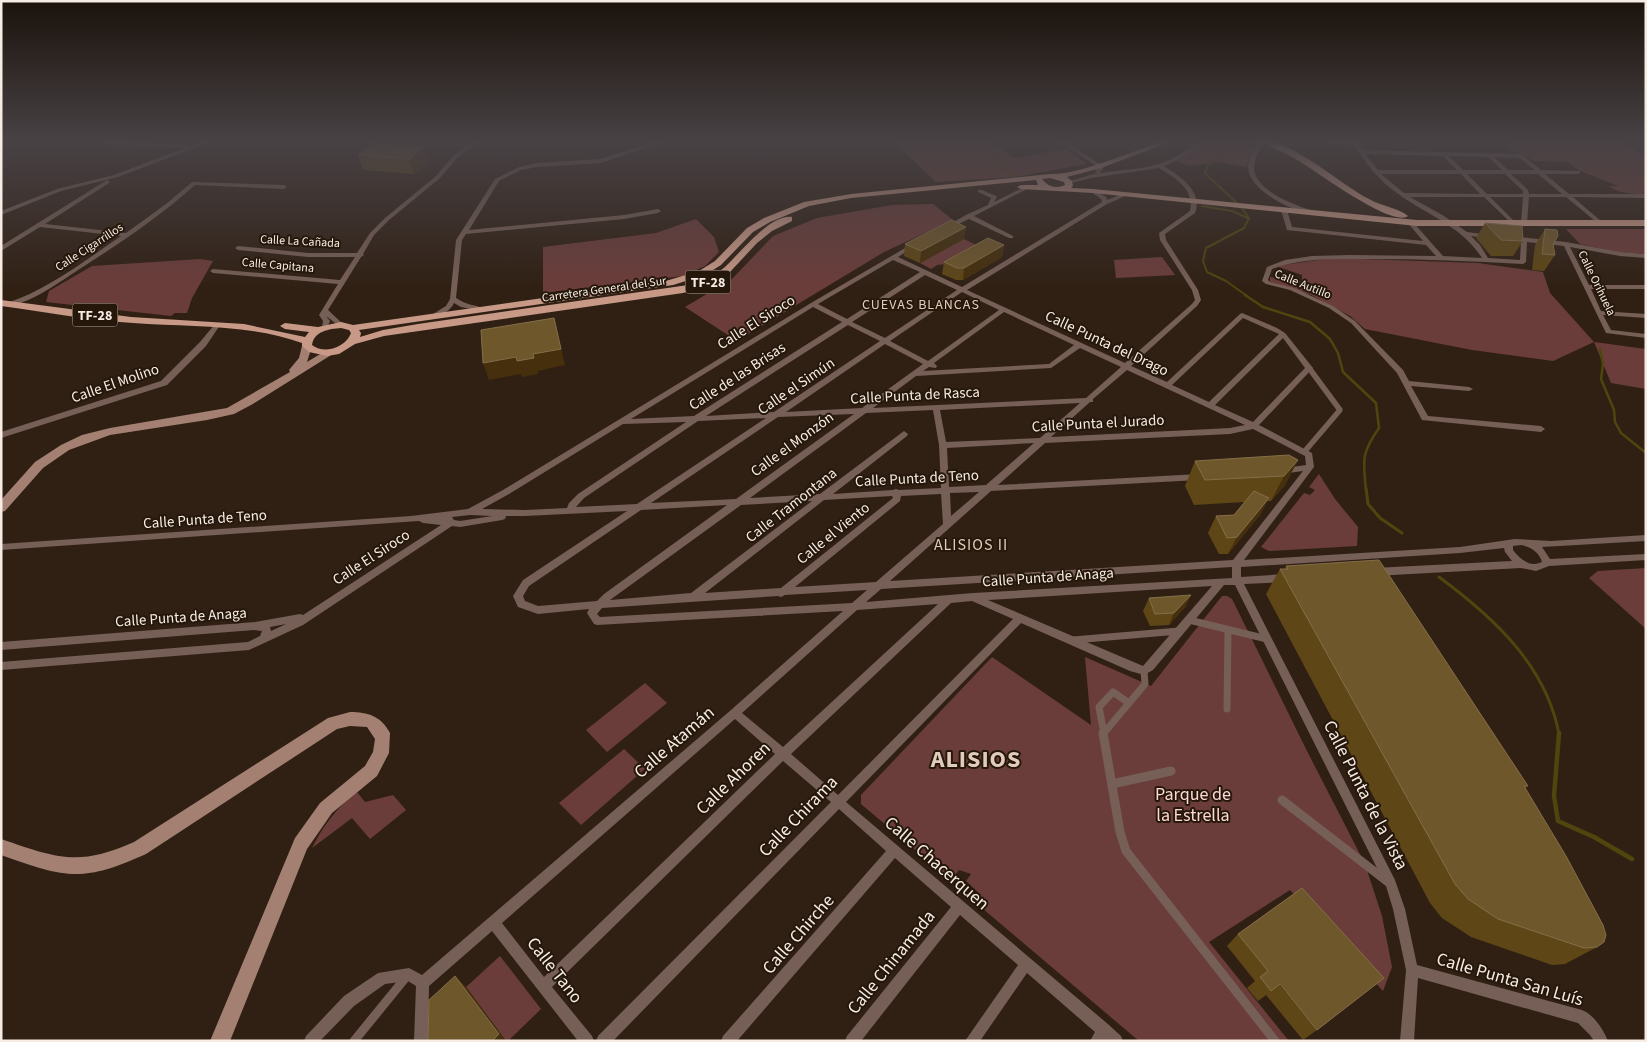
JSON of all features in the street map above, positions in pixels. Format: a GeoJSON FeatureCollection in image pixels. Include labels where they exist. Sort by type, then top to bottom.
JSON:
{"type":"FeatureCollection","features":[{"type":"Feature","properties":{"kind":"main road","name":"Carretera General del Sur"},"geometry":{"type":"LineString","coordinates":[[353,328],[670,283],[702,273],[718,263],[750,230],[773,216],[807,204],[851,196],[925,191]]}},
{"type":"Feature","properties":{"kind":"main road","name":"Carretera General del Sur"},"geometry":{"type":"LineString","coordinates":[[352,342],[383,333],[418,327],[683,290],[698,286],[727,270],[768,229],[804,213],[840,204],[984,191]]}},
{"type":"Feature","properties":{"kind":"main road","name":"TF-28"},"geometry":{"type":"LineString","coordinates":[[1093,191],[1410,222],[1524,221]]}},
{"type":"Feature","properties":{"kind":"main road","name":"TF-28"},"geometry":{"type":"LineString","coordinates":[[1346,191],[1376,207],[1406,217],[1446,221],[1646,222]]}},
{"type":"Feature","properties":{"kind":"main road","name":"TF-28"},"geometry":{"type":"LineString","coordinates":[[5,304],[131,320],[180,322],[270,331],[307,344],[313,351],[332,352],[352,342]]}},
{"type":"Feature","properties":{"kind":"main road","name":"TF-28"},"geometry":{"type":"LineString","coordinates":[[180,322],[233,319],[301,329],[341,325],[353,328]]}},
{"type":"Feature","properties":{"kind":"main road"},"geometry":{"type":"LineString","coordinates":[[287,378],[304,359],[311,335],[322,328]]}},
{"type":"Feature","properties":{"kind":"main road"},"geometry":{"type":"LineString","coordinates":[[352,342],[356,336],[353,328]]}},
{"type":"Feature","properties":{"kind":"main road"},"geometry":{"type":"LineString","coordinates":[[1,508],[44,461],[71,445],[107,433],[230,411],[247,403],[332,352]]}},
{"type":"Feature","properties":{"kind":"main road"},"geometry":{"type":"LineString","coordinates":[[1,847],[62,867],[90,867],[107,862],[140,848],[333,723],[366,719],[377,726],[383,739],[378,759],[371,771],[326,808],[301,844],[220,1041]]}},
{"type":"Feature","properties":{"kind":"street"},"geometry":{"type":"LineString","coordinates":[[1,213],[57,191]]}},
{"type":"Feature","properties":{"kind":"street"},"geometry":{"type":"LineString","coordinates":[[1,249],[93,191]]}},
{"type":"Feature","properties":{"kind":"street","name":"Calle Cigarrillos"},"geometry":{"type":"LineString","coordinates":[[42,291],[128,235],[186,191]]}},
{"type":"Feature","properties":{"kind":"street"},"geometry":{"type":"LineString","coordinates":[[322,328],[327,321],[322,315],[361,255],[372,234],[386,219],[421,191]]}},
{"type":"Feature","properties":{"kind":"street"},"geometry":{"type":"LineString","coordinates":[[435,316],[449,307],[454,299],[459,240],[488,191]]}},
{"type":"Feature","properties":{"kind":"street"},"geometry":{"type":"LineString","coordinates":[[980,191],[994,197],[990,204]]}},
{"type":"Feature","properties":{"kind":"street"},"geometry":{"type":"LineString","coordinates":[[936,233],[1018,191]]}},
{"type":"Feature","properties":{"kind":"street"},"geometry":{"type":"LineString","coordinates":[[1093,191],[1104,198],[1105,203]]}},
{"type":"Feature","properties":{"kind":"street"},"geometry":{"type":"LineString","coordinates":[[1190,191],[1195,201]]}},
{"type":"Feature","properties":{"kind":"street"},"geometry":{"type":"LineString","coordinates":[[1266,191],[1271,195],[1314,213]]}},
{"type":"Feature","properties":{"kind":"street"},"geometry":{"type":"LineString","coordinates":[[1398,191],[1466,234],[1481,251],[1486,260]]}},
{"type":"Feature","properties":{"kind":"street"},"geometry":{"type":"LineString","coordinates":[[1481,191],[1510,220]]}},
{"type":"Feature","properties":{"kind":"street"},"geometry":{"type":"LineString","coordinates":[[1524,221],[1526,191]]}},
{"type":"Feature","properties":{"kind":"street"},"geometry":{"type":"LineString","coordinates":[[1564,191],[1598,222]]}},
{"type":"Feature","properties":{"kind":"street","name":"Calle el Simún"},"geometry":{"type":"LineString","coordinates":[[521,604],[518,596],[526,584],[962,289],[1105,203],[1125,195]]}},
{"type":"Feature","properties":{"kind":"street"},"geometry":{"type":"LineString","coordinates":[[1403,195],[1646,196]]}},
{"type":"Feature","properties":{"kind":"street","name":"Calle Atamán"},"geometry":{"type":"LineString","coordinates":[[423,983],[735,713],[1090,400],[1198,300],[1195,290],[1163,240],[1162,233],[1193,212],[1195,201]]}},
{"type":"Feature","properties":{"kind":"street"},"geometry":{"type":"LineString","coordinates":[[1284,210],[1289,229],[1428,243]]}},
{"type":"Feature","properties":{"kind":"street"},"geometry":{"type":"LineString","coordinates":[[464,232],[624,217],[658,211]]}},
{"type":"Feature","properties":{"kind":"street"},"geometry":{"type":"LineString","coordinates":[[968,216],[1011,237]]}},
{"type":"Feature","properties":{"kind":"street"},"geometry":{"type":"LineString","coordinates":[[1410,222],[1442,259],[1486,260],[1523,265],[1524,242]]}},
{"type":"Feature","properties":{"kind":"street"},"geometry":{"type":"LineString","coordinates":[[38,225],[128,235]]}},
{"type":"Feature","properties":{"kind":"street"},"geometry":{"type":"LineString","coordinates":[[1466,234],[1496,237]]}},
{"type":"Feature","properties":{"kind":"street"},"geometry":{"type":"LineString","coordinates":[[1516,239],[1566,244],[1620,254],[1646,256]]}},
{"type":"Feature","properties":{"kind":"street","name":"Calle El Siroco"},"geometry":{"type":"LineString","coordinates":[[470,512],[622,422],[813,304],[923,240]]}},
{"type":"Feature","properties":{"kind":"street","name":"Calle Orihuela"},"geometry":{"type":"LineString","coordinates":[[1566,244],[1608,332],[1646,336]]}},
{"type":"Feature","properties":{"kind":"street","name":"Calle La Cañada"},"geometry":{"type":"LineString","coordinates":[[238,248],[308,255],[361,255]]}},
{"type":"Feature","properties":{"kind":"street","name":"Calle Autillo"},"geometry":{"type":"LineString","coordinates":[[1442,259],[1329,256],[1312,258],[1272,265],[1269,268],[1265,281],[1292,289],[1344,315],[1353,322],[1400,372],[1425,418],[1541,429]]}},
{"type":"Feature","properties":{"kind":"street","name":"Calle Punta del Drago"},"geometry":{"type":"LineString","coordinates":[[892,257],[1254,426],[1307,453]]}},
{"type":"Feature","properties":{"kind":"street","name":"Calle Capitana"},"geometry":{"type":"LineString","coordinates":[[213,271],[342,282]]}},
{"type":"Feature","properties":{"kind":"street","name":"Calle de las Brisas"},"geometry":{"type":"LineString","coordinates":[[571,510],[572,505],[581,496],[697,418],[925,272]]}},
{"type":"Feature","properties":{"kind":"street"},"geometry":{"type":"LineString","coordinates":[[1587,287],[1646,288]]}},
{"type":"Feature","properties":{"kind":"street"},"geometry":{"type":"LineString","coordinates":[[5,304],[42,291]]}},
{"type":"Feature","properties":{"kind":"street"},"geometry":{"type":"LineString","coordinates":[[31,307],[33,299],[42,291]]}},
{"type":"Feature","properties":{"kind":"street"},"geometry":{"type":"LineString","coordinates":[[454,299],[462,306],[481,309]]}},
{"type":"Feature","properties":{"kind":"street"},"geometry":{"type":"LineString","coordinates":[[813,304],[946,372]]}},
{"type":"Feature","properties":{"kind":"street","name":"Calle el Monzón"},"geometry":{"type":"LineString","coordinates":[[599,605],[607,597],[738,501],[1004,309]]}},
{"type":"Feature","properties":{"kind":"street"},"geometry":{"type":"LineString","coordinates":[[325,311],[341,325]]}},
{"type":"Feature","properties":{"kind":"street"},"geometry":{"type":"LineString","coordinates":[[1599,312],[1646,316]]}},
{"type":"Feature","properties":{"kind":"street"},"geometry":{"type":"LineString","coordinates":[[1167,386],[1242,315],[1283,334],[1340,410],[1307,453],[1310,467],[1236,563],[1237,580]]}},
{"type":"Feature","properties":{"kind":"street","name":"Calle El Molino"},"geometry":{"type":"LineString","coordinates":[[1,435],[164,383],[203,344],[217,325]]}},
{"type":"Feature","properties":{"kind":"street"},"geometry":{"type":"LineString","coordinates":[[1209,406],[1283,334]]}},
{"type":"Feature","properties":{"kind":"street"},"geometry":{"type":"LineString","coordinates":[[914,374],[1051,366],[1079,345]]}},
{"type":"Feature","properties":{"kind":"street"},"geometry":{"type":"LineString","coordinates":[[1254,426],[1310,368]]}},
{"type":"Feature","properties":{"kind":"street"},"geometry":{"type":"LineString","coordinates":[[1406,383],[1469,389]]}},
{"type":"Feature","properties":{"kind":"street","name":"Calle Punta de Rasca"},"geometry":{"type":"LineString","coordinates":[[622,422],[1090,400]]}},
{"type":"Feature","properties":{"kind":"street"},"geometry":{"type":"LineString","coordinates":[[936,407],[943,445],[947,490],[947,526]]}},
{"type":"Feature","properties":{"kind":"street","name":"Calle Punta el Jurado"},"geometry":{"type":"LineString","coordinates":[[943,445],[1230,431],[1254,426]]}},
{"type":"Feature","properties":{"kind":"street","name":"Calle Tramontana"},"geometry":{"type":"LineString","coordinates":[[693,597],[904,434]]}},
{"type":"Feature","properties":{"kind":"street"},"geometry":{"type":"LineString","coordinates":[[1297,485],[1273,472],[1310,467]]}},
{"type":"Feature","properties":{"kind":"street","name":"Calle Punta de Teno"},"geometry":{"type":"LineString","coordinates":[[1,547],[411,519],[451,518],[468,522],[525,513],[571,510],[1212,476]]}},
{"type":"Feature","properties":{"kind":"street","name":"Calle El Siroco"},"geometry":{"type":"LineString","coordinates":[[492,512],[506,492]]}},
{"type":"Feature","properties":{"kind":"street","name":"Calle el Viento"},"geometry":{"type":"LineString","coordinates":[[781,593],[897,499],[896,492]]}},
{"type":"Feature","properties":{"kind":"street","name":"Calle Punta de Teno"},"geometry":{"type":"LineString","coordinates":[[411,519],[451,518],[470,512],[525,513]]}},
{"type":"Feature","properties":{"kind":"street"},"geometry":{"type":"LineString","coordinates":[[468,522],[492,512]]}},
{"type":"Feature","properties":{"kind":"street","name":"Calle El Siroco"},"geometry":{"type":"LineString","coordinates":[[263,640],[300,622],[432,535],[451,518]]}},
{"type":"Feature","properties":{"kind":"street"},"geometry":{"type":"LineString","coordinates":[[426,520],[431,525],[432,535]]}},
{"type":"Feature","properties":{"kind":"street"},"geometry":{"type":"LineString","coordinates":[[1527,543],[1551,544],[1646,538]]}},
{"type":"Feature","properties":{"kind":"street","name":"Calle Punta de Anaga"},"geometry":{"type":"LineString","coordinates":[[521,604],[538,610],[693,597],[1460,550],[1509,544],[1516,541],[1527,543]]}},
{"type":"Feature","properties":{"kind":"street"},"geometry":{"type":"LineString","coordinates":[[1527,543],[1538,548],[1545,556],[1547,563]]}},
{"type":"Feature","properties":{"kind":"street"},"geometry":{"type":"LineString","coordinates":[[1509,544],[1508,550],[1512,558],[1533,568],[1543,567],[1547,563],[1646,557]]}},
{"type":"Feature","properties":{"kind":"street"},"geometry":{"type":"LineString","coordinates":[[1360,573],[1522,564]]}},
{"type":"Feature","properties":{"kind":"street","name":"Calle Punta de Anaga"},"geometry":{"type":"LineString","coordinates":[[599,605],[592,613],[597,621],[853,607],[950,598],[1299,577]]}},
{"type":"Feature","properties":{"kind":"street","name":"Calle Punta de la Vista"},"geometry":{"type":"LineString","coordinates":[[1237,580],[1391,884],[1399,909],[1412,970],[1408,1041]]}},
{"type":"Feature","properties":{"kind":"street"},"geometry":{"type":"LineString","coordinates":[[973,597],[1139,669],[1149,667],[1222,581]]}},
{"type":"Feature","properties":{"kind":"street","name":"Calle Ahoren"},"geometry":{"type":"LineString","coordinates":[[544,986],[782,755],[950,598]]}},
{"type":"Feature","properties":{"kind":"street","name":"Calle El Siroco"},"geometry":{"type":"LineString","coordinates":[[254,626],[307,616]]}},
{"type":"Feature","properties":{"kind":"street","name":"Calle Chirama"},"geometry":{"type":"LineString","coordinates":[[603,1041],[1020,618]]}},
{"type":"Feature","properties":{"kind":"street"},"geometry":{"type":"LineString","coordinates":[[1189,620],[1267,639]]}},
{"type":"Feature","properties":{"kind":"street","name":"Calle Punta de Anaga"},"geometry":{"type":"LineString","coordinates":[[1,646],[254,626],[265,627],[268,632],[263,640]]}},
{"type":"Feature","properties":{"kind":"street"},"geometry":{"type":"LineString","coordinates":[[1226,709],[1228,630]]}},
{"type":"Feature","properties":{"kind":"street"},"geometry":{"type":"LineString","coordinates":[[1071,640],[1179,631]]}},
{"type":"Feature","properties":{"kind":"street"},"geometry":{"type":"LineString","coordinates":[[1,666],[225,650],[249,646],[263,640]]}},
{"type":"Feature","properties":{"kind":"street"},"geometry":{"type":"LineString","coordinates":[[1104,733],[1145,684],[1139,669]]}},
{"type":"Feature","properties":{"kind":"street"},"geometry":{"type":"LineString","coordinates":[[1129,703],[1113,692],[1099,707],[1120,832],[1126,851],[1275,1041]]}},
{"type":"Feature","properties":{"kind":"street","name":"Calle Chacerquen"},"geometry":{"type":"LineString","coordinates":[[735,713],[1026,964],[1100,1035],[1116,1041]]}},
{"type":"Feature","properties":{"kind":"street"},"geometry":{"type":"LineString","coordinates":[[1112,784],[1171,771]]}},
{"type":"Feature","properties":{"kind":"street"},"geometry":{"type":"LineString","coordinates":[[1282,800],[1391,884]]}},
{"type":"Feature","properties":{"kind":"street","name":"Calle Chirche"},"geometry":{"type":"LineString","coordinates":[[728,1041],[894,851]]}},
{"type":"Feature","properties":{"kind":"street","name":"Calle Chinamada"},"geometry":{"type":"LineString","coordinates":[[852,1041],[959,907]]}},
{"type":"Feature","properties":{"kind":"street","name":"Calle Tano"},"geometry":{"type":"LineString","coordinates":[[494,923],[586,1041]]}},
{"type":"Feature","properties":{"kind":"street"},"geometry":{"type":"LineString","coordinates":[[972,1041],[1026,964]]}},
{"type":"Feature","properties":{"kind":"street","name":"Calle Punta San Luís"},"geometry":{"type":"LineString","coordinates":[[1412,970],[1582,1017],[1598,1035]]}},
{"type":"Feature","properties":{"kind":"street"},"geometry":{"type":"LineString","coordinates":[[354,1041],[409,974]]}},
{"type":"Feature","properties":{"kind":"street"},"geometry":{"type":"LineString","coordinates":[[311,1041],[350,1001],[383,978],[409,974],[423,983],[421,1040]]}},
{"type":"Feature","properties":{"kind":"green space"},"geometry":{"type":"Polygon","coordinates":[[[1617,191],[1646,191],[1643,192],[1646,194],[1631,194],[1617,191]]]}},
{"type":"Feature","properties":{"kind":"green space"},"geometry":{"type":"Polygon","coordinates":[[[933,204],[953,220],[884,252],[737,341],[685,307],[732,279],[773,236],[817,218],[892,205],[933,204]]]}},
{"type":"Feature","properties":{"kind":"green space"},"geometry":{"type":"Polygon","coordinates":[[[696,219],[714,237],[719,252],[705,266],[683,276],[543,293],[543,247],[656,233],[696,219]]]}},
{"type":"Feature","properties":{"kind":"green space"},"geometry":{"type":"Polygon","coordinates":[[[1566,229],[1646,229],[1646,254],[1616,252],[1580,244],[1566,229]]]}},
{"type":"Feature","properties":{"kind":"green space"},"geometry":{"type":"Polygon","coordinates":[[[964,239],[986,250],[946,264],[937,265],[931,269],[920,263],[964,239]]]}},
{"type":"Feature","properties":{"kind":"green space"},"geometry":{"type":"Polygon","coordinates":[[[1162,257],[1175,275],[1116,278],[1114,260],[1162,257]]]}},
{"type":"Feature","properties":{"kind":"green space"},"geometry":{"type":"Polygon","coordinates":[[[1332,258],[1478,263],[1543,272],[1550,293],[1594,342],[1553,361],[1472,350],[1365,329],[1350,316],[1311,295],[1270,282],[1270,277],[1302,282],[1302,275],[1276,266],[1332,258]]]}},
{"type":"Feature","properties":{"kind":"green space"},"geometry":{"type":"Polygon","coordinates":[[[200,259],[213,261],[192,298],[187,313],[175,313],[171,316],[46,302],[49,291],[92,266],[200,259]]]}},
{"type":"Feature","properties":{"kind":"green space"},"geometry":{"type":"Polygon","coordinates":[[[1594,342],[1646,349],[1646,389],[1611,383],[1594,342]]]}},
{"type":"Feature","properties":{"kind":"green space"},"geometry":{"type":"Polygon","coordinates":[[[1319,474],[1335,499],[1358,527],[1357,546],[1269,551],[1261,547],[1304,493],[1310,495],[1315,490],[1309,487],[1319,474]]]}},
{"type":"Feature","properties":{"kind":"green space"},"geometry":{"type":"Polygon","coordinates":[[[1646,568],[1646,629],[1589,578],[1598,571],[1646,568]]]}},
{"type":"Feature","properties":{"kind":"green space","name":"Parque de la Estrella"},"geometry":{"type":"Polygon","coordinates":[[[1222,596],[1232,599],[1365,864],[1382,916],[1392,967],[1383,991],[1290,890],[1209,942],[1289,1041],[1139,1041],[976,903],[981,895],[966,881],[971,874],[959,870],[951,880],[861,804],[861,795],[992,657],[1091,725],[1085,657],[1151,686],[1222,596]]]}},
{"type":"Feature","properties":{"kind":"green space"},"geometry":{"type":"Polygon","coordinates":[[[645,683],[667,703],[607,752],[586,730],[645,683]]]}},
{"type":"Feature","properties":{"kind":"green space"},"geometry":{"type":"Polygon","coordinates":[[[624,749],[645,769],[581,825],[559,803],[624,749]]]}},
{"type":"Feature","properties":{"kind":"green space"},"geometry":{"type":"Polygon","coordinates":[[[357,792],[365,802],[393,795],[406,810],[370,839],[352,818],[312,848],[331,817],[357,792]]]}},
{"type":"Feature","properties":{"kind":"green space"},"geometry":{"type":"Polygon","coordinates":[[[500,956],[541,1009],[508,1041],[506,1041],[466,987],[500,956]]]}},
{"type":"Feature","properties":{"kind":"building"},"geometry":{"type":"Polygon","coordinates":[[[952,220],[966,227],[921,251],[905,244],[952,220]]]}},
{"type":"Feature","properties":{"kind":"building"},"geometry":{"type":"Polygon","coordinates":[[[1485,223],[1522,226],[1523,241],[1501,240],[1485,223]]]}},
{"type":"Feature","properties":{"kind":"building"},"geometry":{"type":"Polygon","coordinates":[[[1545,229],[1557,230],[1558,236],[1553,244],[1555,255],[1542,254],[1545,229]]]}},
{"type":"Feature","properties":{"kind":"building"},"geometry":{"type":"Polygon","coordinates":[[[988,238],[1004,245],[964,268],[957,268],[944,262],[988,238]]]}},
{"type":"Feature","properties":{"kind":"building"},"geometry":{"type":"Polygon","coordinates":[[[554,318],[561,349],[533,354],[534,358],[517,361],[516,357],[483,363],[481,330],[554,318]]]}},
{"type":"Feature","properties":{"kind":"building"},"geometry":{"type":"Polygon","coordinates":[[[1289,455],[1298,460],[1284,476],[1205,480],[1195,461],[1289,455]]]}},
{"type":"Feature","properties":{"kind":"building"},"geometry":{"type":"Polygon","coordinates":[[[1254,491],[1269,498],[1237,537],[1227,538],[1216,516],[1234,515],[1254,491]]]}},
{"type":"Feature","properties":{"kind":"building"},"geometry":{"type":"Polygon","coordinates":[[[1379,560],[1528,786],[1524,786],[1566,856],[1603,925],[1606,935],[1604,942],[1597,947],[1584,948],[1498,919],[1468,899],[1455,884],[1280,569],[1288,569],[1286,566],[1379,560]]]}},
{"type":"Feature","properties":{"kind":"building"},"geometry":{"type":"Polygon","coordinates":[[[1191,595],[1174,613],[1155,614],[1149,598],[1191,595]]]}},
{"type":"Feature","properties":{"kind":"building"},"geometry":{"type":"Polygon","coordinates":[[[1302,888],[1384,978],[1317,1030],[1280,984],[1271,991],[1260,977],[1268,971],[1238,934],[1302,888]]]}},
{"type":"Feature","properties":{"kind":"building"},"geometry":{"type":"Polygon","coordinates":[[[455,976],[499,1034],[492,1041],[428,1041],[429,1000],[455,976]]]}},
{"type":"Feature","properties":{"kind":"waterway"},"geometry":{"type":"LineString","coordinates":[[1224,191],[1241,207],[1249,218],[1244,228],[1206,248],[1203,261],[1207,272],[1226,281],[1247,296]]}},
{"type":"Feature","properties":{"kind":"waterway"},"geometry":{"type":"LineString","coordinates":[[1202,206],[1232,211],[1248,218]]}},
{"type":"Feature","properties":{"kind":"waterway"},"geometry":{"type":"LineString","coordinates":[[1245,295],[1263,307],[1310,322],[1330,339],[1338,353],[1343,372],[1376,403],[1379,428],[1366,451],[1364,464],[1366,490]]}},
{"type":"Feature","properties":{"kind":"waterway"},"geometry":{"type":"LineString","coordinates":[[1600,349],[1603,364],[1601,379],[1614,410],[1615,422],[1621,433],[1646,453]]}},
{"type":"Feature","properties":{"kind":"waterway"},"geometry":{"type":"LineString","coordinates":[[1366,488],[1368,504],[1380,518],[1402,533]]}},
{"type":"Feature","properties":{"kind":"waterway"},"geometry":{"type":"LineString","coordinates":[[1439,577],[1497,626],[1530,665],[1552,709],[1559,734]]}},
{"type":"Feature","properties":{"kind":"waterway"},"geometry":{"type":"LineString","coordinates":[[1559,734],[1554,796],[1558,821],[1594,837],[1632,859]]}},
{"type":"Feature","properties":{"kind":"district","name":"CUEVAS BLANCAS"},"geometry":{"type":"Point","coordinates":[921,304]}},
{"type":"Feature","properties":{"kind":"district","name":"ALISIOS II"},"geometry":{"type":"Point","coordinates":[971,544]}},
{"type":"Feature","properties":{"kind":"district","name":"ALISIOS"},"geometry":{"type":"Point","coordinates":[976,759]}}]}
